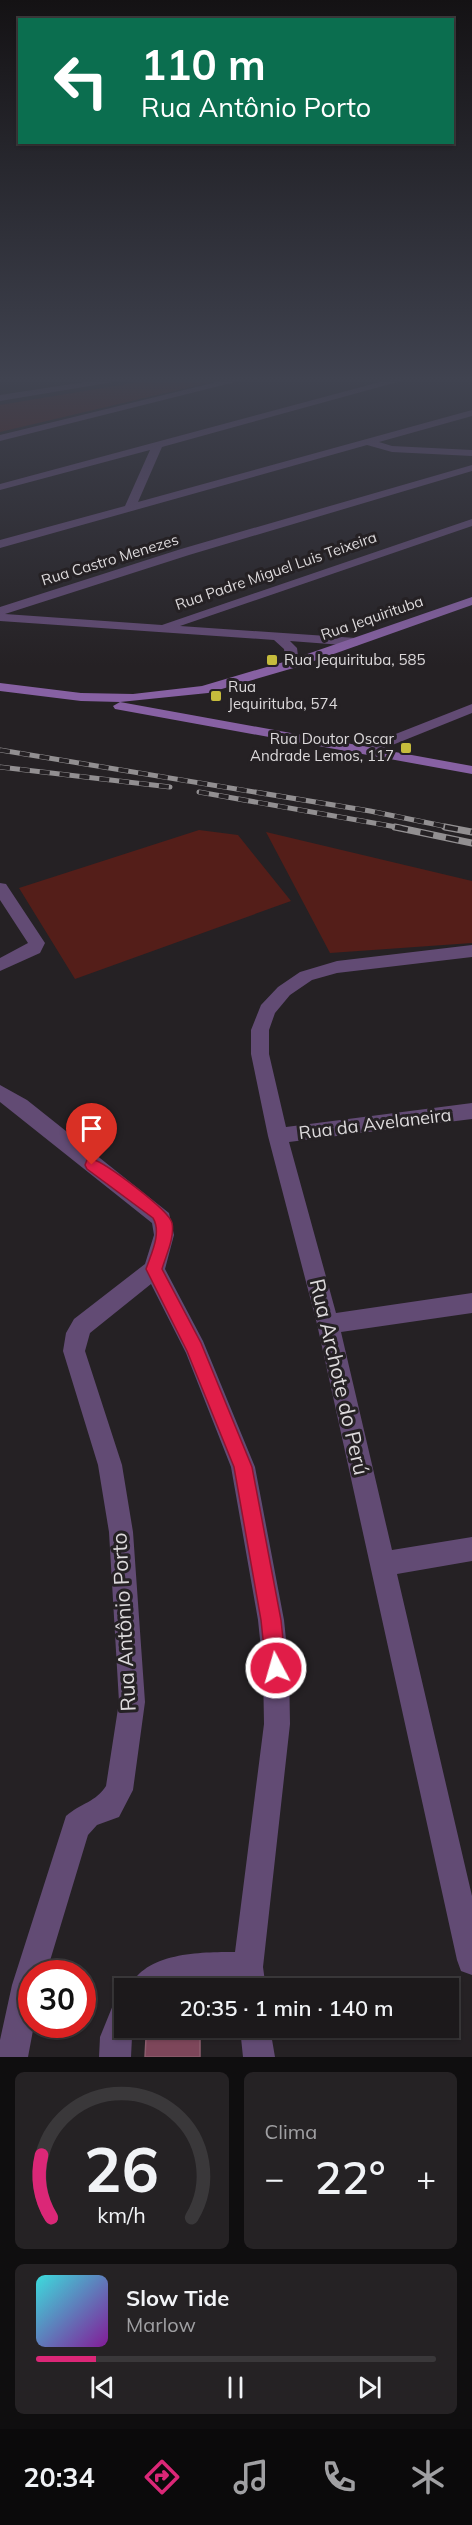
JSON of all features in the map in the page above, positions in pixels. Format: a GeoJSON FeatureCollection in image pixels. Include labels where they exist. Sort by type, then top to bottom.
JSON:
{"type":"FeatureCollection","features":[{"type":"Feature","properties":{"kind":"street"},"geometry":{"type":"LineString","coordinates":[[0,487],[50,474]]}},
{"type":"Feature","properties":{"kind":"street"},"geometry":{"type":"LineString","coordinates":[[130,507],[145,474]]}},
{"type":"Feature","properties":{"kind":"street"},"geometry":{"type":"LineString","coordinates":[[0,544],[251,474]]}},
{"type":"Feature","properties":{"kind":"street","name":"Rua Castro Menezes"},"geometry":{"type":"LineString","coordinates":[[0,610],[185,552],[452,474]]}},
{"type":"Feature","properties":{"kind":"street","name":"Rua Padre Miguel Luis Teixeira"},"geometry":{"type":"LineString","coordinates":[[159,628],[472,522]]}},
{"type":"Feature","properties":{"kind":"street","name":"Rua Jequirituba"},"geometry":{"type":"LineString","coordinates":[[0,687],[81,697],[152,698],[202,690],[292,664],[472,601]]}},
{"type":"Feature","properties":{"kind":"street"},"geometry":{"type":"LineString","coordinates":[[0,617],[356,642]]}},
{"type":"Feature","properties":{"kind":"street"},"geometry":{"type":"LineString","coordinates":[[278,637],[290,648],[292,664]]}},
{"type":"Feature","properties":{"kind":"street"},"geometry":{"type":"LineString","coordinates":[[81,697],[164,715],[472,770]]}},
{"type":"Feature","properties":{"kind":"street"},"geometry":{"type":"LineString","coordinates":[[152,698],[164,715]]}},
{"type":"Feature","properties":{"kind":"street"},"geometry":{"type":"LineString","coordinates":[[365,751],[472,708]]}},
{"type":"Feature","properties":{"kind":"street"},"geometry":{"type":"LineString","coordinates":[[0,888],[35,939],[36,946],[0,965]]}},
{"type":"Feature","properties":{"kind":"street","name":"Rua Archote do Perú"},"geometry":{"type":"LineString","coordinates":[[472,951],[338,967],[306,976],[284,991],[267,1010],[260,1030],[260,1054],[278,1136],[328,1324],[383,1564],[464,1883],[472,1960]]}},
{"type":"Feature","properties":{"kind":"street"},"geometry":{"type":"LineString","coordinates":[[0,1092],[20,1105],[92,1165],[158,1214],[165,1229],[154,1269],[195,1348],[243,1467],[271,1620],[276,1668],[277,1724],[249,1978],[215,1967],[165,1974],[159,1978]]}},
{"type":"Feature","properties":{"kind":"street","name":"Rua da Avelaneira"},"geometry":{"type":"LineString","coordinates":[[278,1136],[472,1111]]}},
{"type":"Feature","properties":{"kind":"street","name":"Rua Antônio Porto"},"geometry":{"type":"LineString","coordinates":[[12,2057],[27,1985],[76,1826],[88,1815],[109,1807],[119,1790],[132,1702],[121,1532],[110,1465],[74,1352],[75,1340],[82,1326],[154,1269]]}},
{"type":"Feature","properties":{"kind":"street"},"geometry":{"type":"LineString","coordinates":[[328,1324],[472,1303]]}},
{"type":"Feature","properties":{"kind":"street"},"geometry":{"type":"LineString","coordinates":[[383,1564],[472,1549]]}},
{"type":"Feature","properties":{"kind":"street"},"geometry":{"type":"LineString","coordinates":[[115,2057],[116,2038]]}},
{"type":"Feature","properties":{"kind":"street"},"geometry":{"type":"LineString","coordinates":[[256,2038],[259,2057]]}},
{"type":"Feature","properties":{"kind":"shaded area"},"geometry":{"type":"Polygon","coordinates":[[[199,830],[238,835],[291,901],[75,979],[19,888],[199,830]]]}},
{"type":"Feature","properties":{"kind":"shaded area"},"geometry":{"type":"Polygon","coordinates":[[[266,832],[472,881],[472,943],[330,953],[266,832]]]}},
{"type":"Feature","properties":{"kind":"building"},"geometry":{"type":"Polygon","coordinates":[[[146,2038],[200,2038],[200,2057],[145,2057],[146,2038]]]}},
{"type":"Feature","properties":{"kind":"railway"},"geometry":{"type":"LineString","coordinates":[[0,750],[370,811],[453,828]]}},
{"type":"Feature","properties":{"kind":"railway"},"geometry":{"type":"LineString","coordinates":[[0,767],[170,787]]}},
{"type":"Feature","properties":{"kind":"railway"},"geometry":{"type":"LineString","coordinates":[[199,792],[402,828]]}},
{"type":"Feature","properties":{"kind":"railway"},"geometry":{"type":"LineString","coordinates":[[395,827],[472,843]]}},
{"type":"Feature","properties":{"kind":"railway"},"geometry":{"type":"LineString","coordinates":[[445,827],[472,832]]}},
{"type":"Feature","properties":{"kind":"place","name":"Rua Jequirituba, 585"},"geometry":{"type":"Point","coordinates":[272,660]}},
{"type":"Feature","properties":{"kind":"place","name":"Rua Jequirituba, 574"},"geometry":{"type":"Point","coordinates":[216,696]}},
{"type":"Feature","properties":{"kind":"place","name":"Rua Doutor Oscar Andrade Lemos, 117"},"geometry":{"type":"Point","coordinates":[406,748]}},
{"type":"Feature","properties":{"kind":"route"},"geometry":{"type":"LineString","coordinates":[[92,1165],[158,1214],[164,1224],[163,1241],[154,1269],[195,1348],[243,1467],[271,1620],[276,1668]]}}]}
